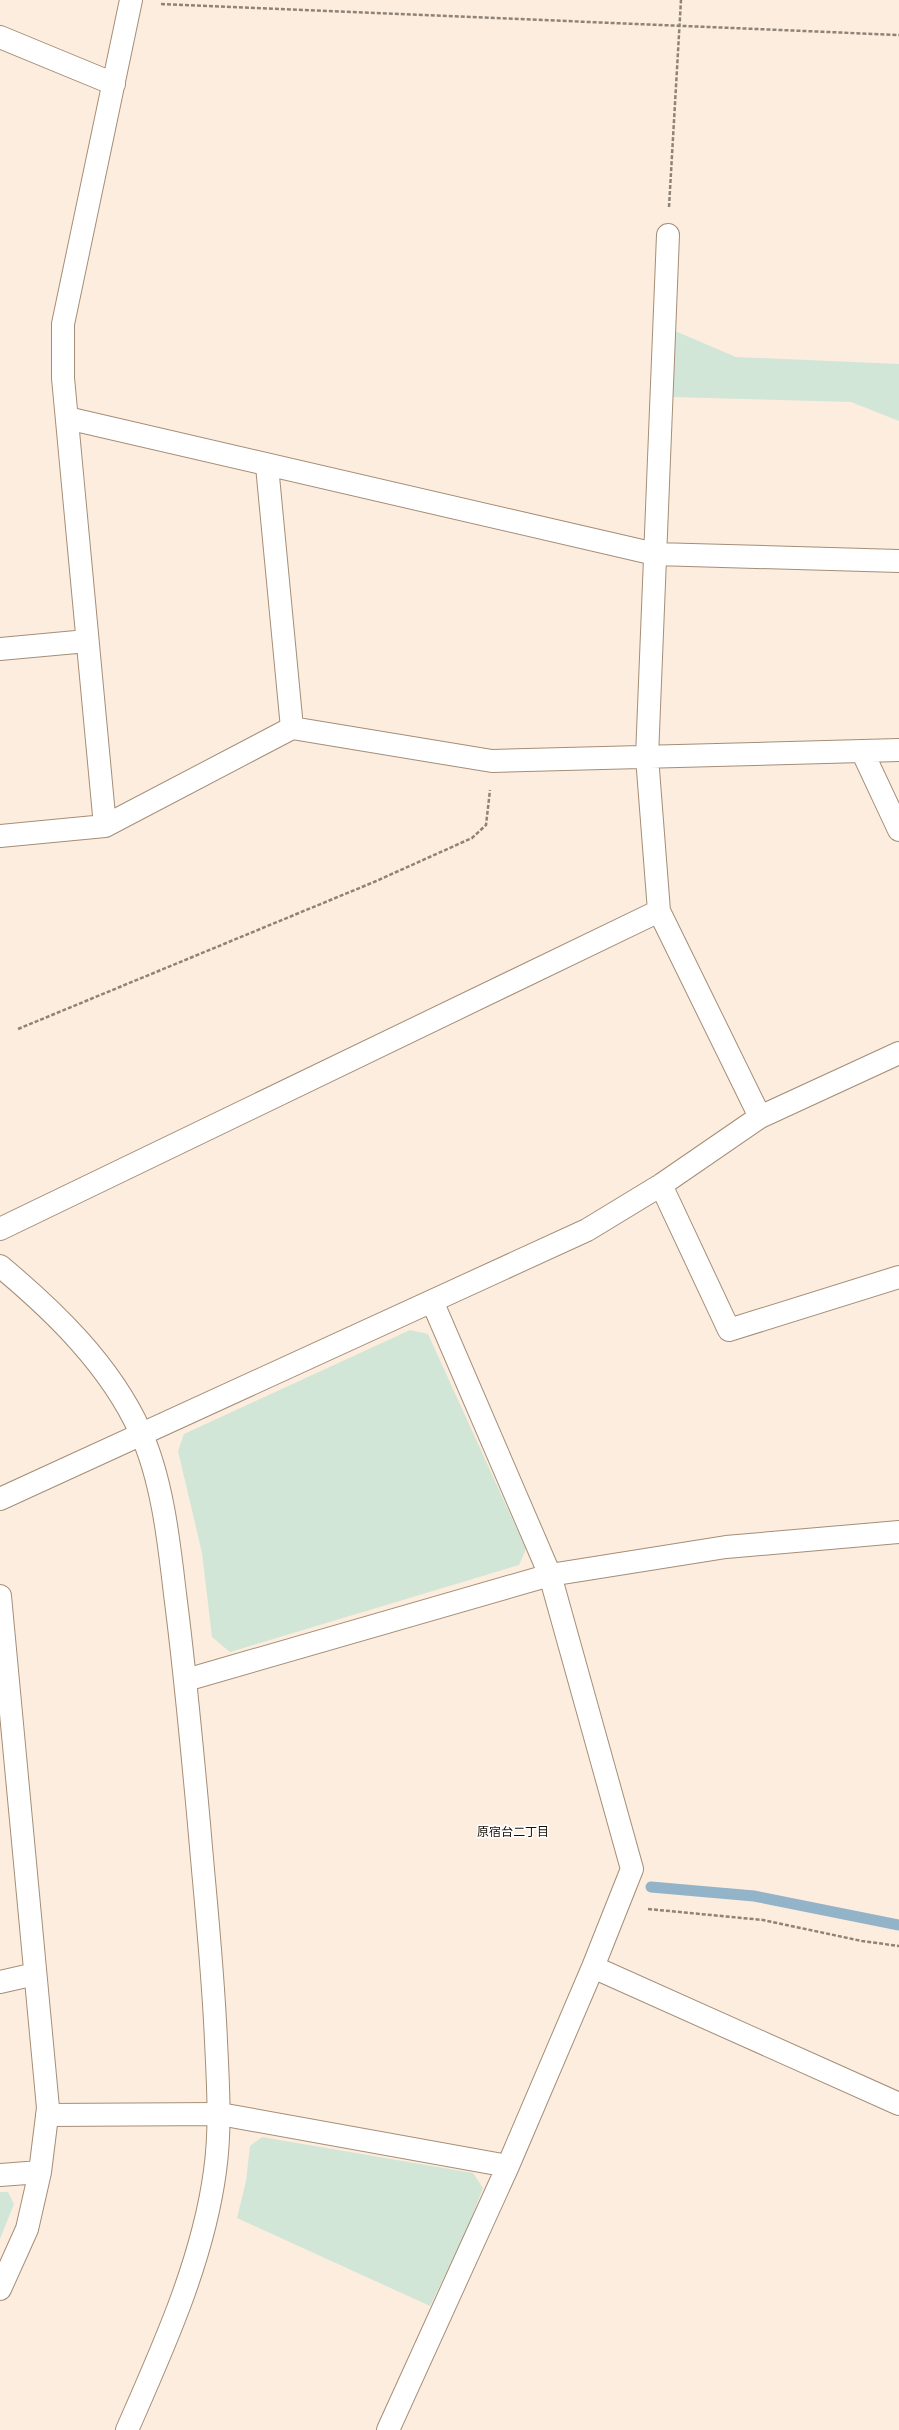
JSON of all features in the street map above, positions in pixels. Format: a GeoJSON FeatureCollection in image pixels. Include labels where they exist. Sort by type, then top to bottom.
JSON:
{"type":"FeatureCollection","features":[{"type":"Feature","properties":{"kind":"street"},"geometry":{"type":"LineString","coordinates":[[105,826],[63,378],[63,324],[131,2]]}},
{"type":"Feature","properties":{"kind":"street"},"geometry":{"type":"LineString","coordinates":[[0,37],[114,84]]}},
{"type":"Feature","properties":{"kind":"street"},"geometry":{"type":"LineString","coordinates":[[668,235],[647,758],[659,911],[760,1117]]}},
{"type":"Feature","properties":{"kind":"street"},"geometry":{"type":"LineString","coordinates":[[67,418],[267,466],[655,554],[899,561]]}},
{"type":"Feature","properties":{"kind":"street"},"geometry":{"type":"LineString","coordinates":[[267,466],[292,728]]}},
{"type":"Feature","properties":{"kind":"street"},"geometry":{"type":"LineString","coordinates":[[0,649],[87,641]]}},
{"type":"Feature","properties":{"kind":"street"},"geometry":{"type":"LineString","coordinates":[[0,836],[105,826],[292,728],[492,761],[899,750]]}},
{"type":"Feature","properties":{"kind":"street"},"geometry":{"type":"LineString","coordinates":[[862,751],[899,830]]}},
{"type":"Feature","properties":{"kind":"street"},"geometry":{"type":"LineString","coordinates":[[0,1229],[659,911]]}},
{"type":"Feature","properties":{"kind":"street"},"geometry":{"type":"LineString","coordinates":[[0,1498],[587,1230],[660,1185],[760,1117],[899,1053]]}},
{"type":"Feature","properties":{"kind":"street"},"geometry":{"type":"LineString","coordinates":[[660,1185],[729,1330],[899,1277]]}},
{"type":"Feature","properties":{"kind":"street"},"geometry":{"type":"LineString","coordinates":[[0,1266],[32,1292],[86,1350],[118,1391],[141,1433],[159,1493],[168,1536],[186,1680],[214,2000],[220,2114],[215,2172],[207,2213],[191,2268],[170,2327],[127,2430]]}},
{"type":"Feature","properties":{"kind":"street"},"geometry":{"type":"LineString","coordinates":[[388,2430],[508,2166],[593,1967],[632,1870],[550,1575],[432,1301]]}},
{"type":"Feature","properties":{"kind":"street"},"geometry":{"type":"LineString","coordinates":[[186,1680],[550,1575],[726,1547],[899,1532]]}},
{"type":"Feature","properties":{"kind":"street"},"geometry":{"type":"LineString","coordinates":[[0,1596],[7,1752],[35,1974],[47,2115],[40,2172],[27,2230],[0,2289]]}},
{"type":"Feature","properties":{"kind":"street"},"geometry":{"type":"LineString","coordinates":[[593,1967],[899,2104]]}},
{"type":"Feature","properties":{"kind":"street"},"geometry":{"type":"LineString","coordinates":[[0,1982],[35,1974]]}},
{"type":"Feature","properties":{"kind":"street"},"geometry":{"type":"LineString","coordinates":[[47,2115],[220,2114],[508,2166]]}},
{"type":"Feature","properties":{"kind":"street"},"geometry":{"type":"LineString","coordinates":[[0,2176],[40,2172]]}},
{"type":"Feature","properties":{"kind":"path"},"geometry":{"type":"LineString","coordinates":[[668,235],[681,0]]}},
{"type":"Feature","properties":{"kind":"path"},"geometry":{"type":"LineString","coordinates":[[131,2],[899,35]]}},
{"type":"Feature","properties":{"kind":"path"},"geometry":{"type":"LineString","coordinates":[[18,1029],[374,882],[472,838],[481,832],[489,818],[492,761]]}},
{"type":"Feature","properties":{"kind":"path"},"geometry":{"type":"LineString","coordinates":[[617,1906],[763,1920],[862,1941],[899,1946]]}},
{"type":"Feature","properties":{"kind":"green space"},"geometry":{"type":"Polygon","coordinates":[[[675,331],[736,357],[899,364],[899,421],[851,402],[671,397],[675,331]]]}},
{"type":"Feature","properties":{"kind":"green space"},"geometry":{"type":"Polygon","coordinates":[[[410,1330],[428,1334],[526,1549],[519,1565],[230,1652],[212,1637],[202,1553],[178,1451],[184,1434],[410,1330]]]}},
{"type":"Feature","properties":{"kind":"green space"},"geometry":{"type":"Polygon","coordinates":[[[262,2137],[473,2173],[483,2188],[465,2234],[430,2306],[237,2218],[246,2181],[250,2146],[262,2137]]]}},
{"type":"Feature","properties":{"kind":"green space"},"geometry":{"type":"Polygon","coordinates":[[[0,2192],[8,2192],[14,2204],[0,2239],[0,2192]]]}},
{"type":"Feature","properties":{"kind":"waterway"},"geometry":{"type":"LineString","coordinates":[[651,1887],[754,1896],[899,1925]]}},
{"type":"Feature","properties":{"kind":"district","name":"原宿台二丁目"},"geometry":{"type":"Point","coordinates":[513,1831]}}]}
